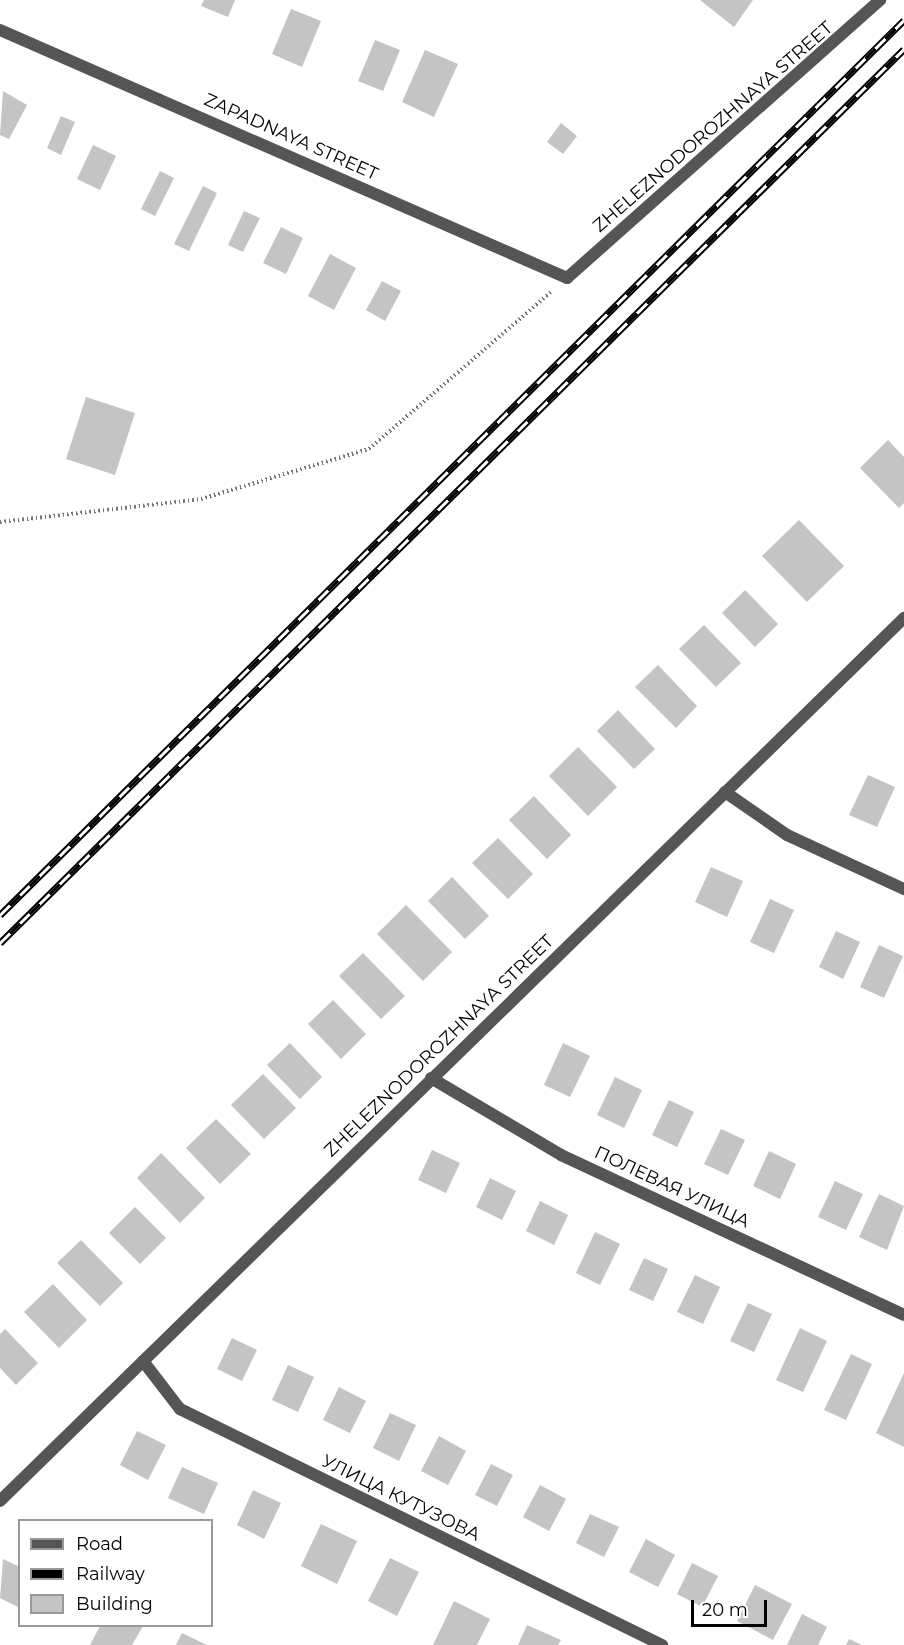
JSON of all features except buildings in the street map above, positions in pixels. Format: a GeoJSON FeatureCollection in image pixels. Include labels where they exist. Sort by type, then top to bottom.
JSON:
{"type":"FeatureCollection","features":[{"type":"Feature","properties":{"kind":"street","name":"ZHELEZNODOROZHNAYA STREET"},"geometry":{"type":"LineString","coordinates":[[567,278],[880,0]]}},
{"type":"Feature","properties":{"kind":"street","name":"ZAPADNAYA STREET"},"geometry":{"type":"LineString","coordinates":[[0,30],[567,278]]}},
{"type":"Feature","properties":{"kind":"street","name":"ZHELEZNODOROZHNAYA STREET"},"geometry":{"type":"LineString","coordinates":[[0,1501],[904,618]]}},
{"type":"Feature","properties":{"kind":"street"},"geometry":{"type":"LineString","coordinates":[[725,792],[786,835],[904,889]]}},
{"type":"Feature","properties":{"kind":"street","name":"ПОЛЕВАЯ УЛИЦА"},"geometry":{"type":"LineString","coordinates":[[431,1078],[561,1155],[904,1315]]}},
{"type":"Feature","properties":{"kind":"street","name":"УЛИЦА КУТУЗОВА"},"geometry":{"type":"LineString","coordinates":[[143,1361],[180,1409],[662,1645]]}},
{"type":"Feature","properties":{"kind":"path"},"geometry":{"type":"LineString","coordinates":[[0,522],[201,499],[369,449],[567,278]]}},
{"type":"Feature","properties":{"kind":"railway"},"geometry":{"type":"LineString","coordinates":[[0,915],[904,20]]}},
{"type":"Feature","properties":{"kind":"railway"},"geometry":{"type":"LineString","coordinates":[[0,943],[904,49]]}}]}
